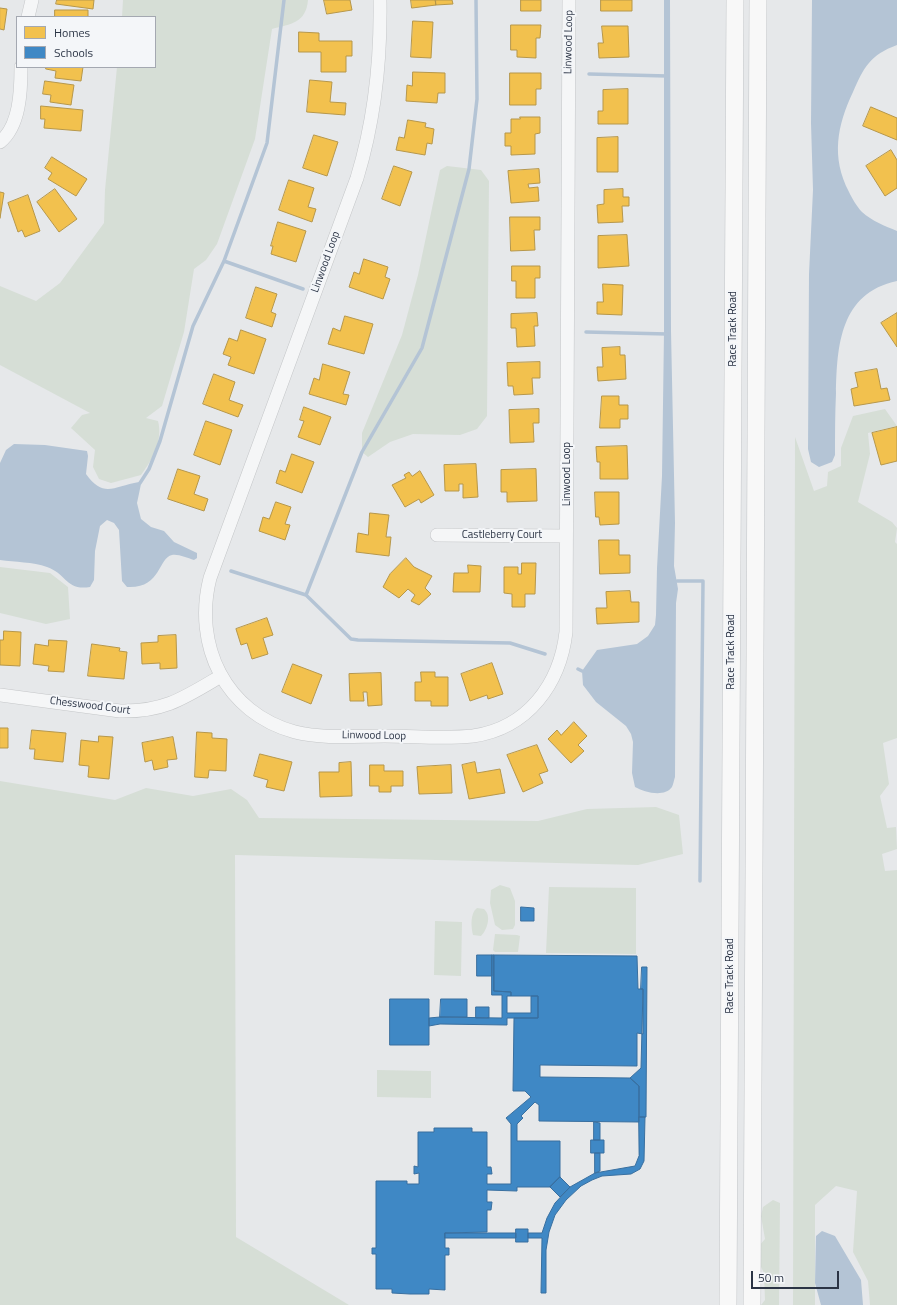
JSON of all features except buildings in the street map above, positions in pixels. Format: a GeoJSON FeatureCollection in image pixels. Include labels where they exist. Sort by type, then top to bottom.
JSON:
{"type":"FeatureCollection","features":[{"type":"Feature","properties":{"kind":"main road","name":"Race Track Road"},"geometry":{"type":"LineString","coordinates":[[728,1305],[735,0]]}},
{"type":"Feature","properties":{"kind":"main road"},"geometry":{"type":"LineString","coordinates":[[752,1305],[758,0]]}},
{"type":"Feature","properties":{"kind":"main road"},"geometry":{"type":"LineString","coordinates":[[730,930],[742,941],[754,956]]}},
{"type":"Feature","properties":{"kind":"main road"},"geometry":{"type":"LineString","coordinates":[[729,1125],[753,1126]]}},
{"type":"Feature","properties":{"kind":"main road"},"geometry":{"type":"LineString","coordinates":[[729,1202],[753,1204]]}},
{"type":"Feature","properties":{"kind":"street"},"geometry":{"type":"LineString","coordinates":[[28,16],[32,0]]}},
{"type":"Feature","properties":{"kind":"street","name":"Linwood Loop"},"geometry":{"type":"LineString","coordinates":[[380,0],[381,38],[379,74],[373,115],[363,159],[210,578],[206,593],[205,627],[208,643],[221,676],[231,690],[251,710],[282,728],[314,735],[457,737],[484,733],[504,726],[518,718],[542,696],[559,665],[566,632],[569,0]]}},
{"type":"Feature","properties":{"kind":"street"},"geometry":{"type":"LineString","coordinates":[[0,142],[9,132],[14,122],[19,97],[21,68]]}},
{"type":"Feature","properties":{"kind":"street","name":"Castleberry Court"},"geometry":{"type":"LineString","coordinates":[[437,535],[566,536]]}},
{"type":"Feature","properties":{"kind":"street","name":"Chesswood Court"},"geometry":{"type":"LineString","coordinates":[[0,694],[120,711],[139,711],[164,706],[182,699],[221,676]]}},
{"type":"Feature","properties":{"kind":"shaded area"},"geometry":{"type":"Polygon","coordinates":[[[123,0],[308,0],[307,8],[301,18],[291,24],[272,29],[255,139],[217,244],[206,260],[194,269],[184,332],[162,406],[146,418],[158,421],[159,435],[156,449],[141,475],[111,483],[99,479],[93,467],[95,450],[71,428],[82,415],[90,413],[0,365],[0,286],[36,301],[60,283],[104,223],[105,190],[117,68],[156,68],[156,16],[122,16],[123,0]]]}},
{"type":"Feature","properties":{"kind":"shaded area"},"geometry":{"type":"Polygon","coordinates":[[[447,166],[481,170],[489,181],[487,416],[477,429],[460,435],[413,434],[390,442],[368,457],[362,452],[362,433],[402,335],[418,275],[440,170],[447,166]]]}},
{"type":"Feature","properties":{"kind":"shaded area"},"geometry":{"type":"Polygon","coordinates":[[[885,409],[897,426],[868,433],[870,454],[858,502],[892,522],[897,528],[895,542],[897,544],[897,738],[883,743],[889,784],[880,796],[887,828],[896,827],[897,849],[882,854],[885,871],[897,870],[897,1305],[870,1305],[868,1281],[853,1252],[857,1191],[836,1186],[815,1205],[815,1305],[793,1305],[795,437],[814,491],[827,486],[828,472],[841,466],[841,448],[853,416],[885,409]]]}},
{"type":"Feature","properties":{"kind":"shaded area"},"geometry":{"type":"Polygon","coordinates":[[[0,567],[50,573],[68,587],[70,619],[46,624],[0,613],[0,567]]]}},
{"type":"Feature","properties":{"kind":"shaded area"},"geometry":{"type":"Polygon","coordinates":[[[0,781],[115,800],[146,788],[193,796],[231,789],[247,800],[259,818],[538,821],[587,809],[656,807],[679,815],[683,854],[638,865],[235,855],[236,1237],[349,1305],[0,1305],[0,781]]]}},
{"type":"Feature","properties":{"kind":"shaded area"},"geometry":{"type":"Polygon","coordinates":[[[500,885],[510,888],[515,901],[515,925],[513,929],[502,930],[495,925],[490,903],[491,890],[500,885]]]}},
{"type":"Feature","properties":{"kind":"shaded area"},"geometry":{"type":"Polygon","coordinates":[[[549,887],[636,888],[636,954],[546,953],[549,887]]]}},
{"type":"Feature","properties":{"kind":"shaded area"},"geometry":{"type":"Polygon","coordinates":[[[477,908],[484,909],[488,915],[487,927],[481,936],[473,935],[472,932],[472,917],[477,908]]]}},
{"type":"Feature","properties":{"kind":"shaded area"},"geometry":{"type":"Polygon","coordinates":[[[435,921],[462,922],[461,976],[434,975],[435,921]]]}},
{"type":"Feature","properties":{"kind":"shaded area"},"geometry":{"type":"Polygon","coordinates":[[[495,934],[520,936],[518,952],[495,952],[493,950],[495,934]]]}},
{"type":"Feature","properties":{"kind":"shaded area"},"geometry":{"type":"Polygon","coordinates":[[[377,1070],[431,1071],[431,1098],[377,1097],[377,1070]]]}},
{"type":"Feature","properties":{"kind":"shaded area"},"geometry":{"type":"Polygon","coordinates":[[[773,1200],[780,1203],[779,1305],[761,1305],[765,1300],[764,1273],[759,1263],[759,1246],[765,1239],[761,1216],[763,1207],[773,1200]]]}},
{"type":"Feature","properties":{"kind":"water"},"geometry":{"type":"Polygon","coordinates":[[[664,0],[670,0],[671,331],[675,523],[674,566],[678,589],[676,603],[675,777],[672,787],[664,792],[654,793],[643,791],[635,787],[632,773],[633,742],[631,734],[626,726],[596,702],[583,685],[582,671],[597,650],[637,644],[648,636],[655,625],[662,476],[664,332],[664,0]]]}},
{"type":"Feature","properties":{"kind":"water"},"geometry":{"type":"Polygon","coordinates":[[[812,0],[897,0],[897,45],[880,53],[874,58],[861,76],[843,117],[838,142],[838,154],[843,179],[858,208],[870,218],[897,231],[897,281],[878,287],[864,297],[853,309],[846,324],[838,357],[835,409],[835,455],[832,462],[819,467],[811,462],[808,449],[809,274],[813,190],[811,123],[812,0]]]}},
{"type":"Feature","properties":{"kind":"water"},"geometry":{"type":"Polygon","coordinates":[[[14,444],[45,445],[87,451],[88,456],[86,474],[92,482],[104,489],[116,488],[139,482],[141,484],[137,503],[141,519],[151,527],[164,531],[174,542],[197,553],[197,558],[194,560],[175,555],[167,557],[152,579],[138,586],[127,587],[122,581],[119,530],[114,523],[107,520],[100,526],[95,551],[94,580],[90,587],[76,587],[54,570],[42,565],[0,560],[0,463],[6,450],[14,444]]]}},
{"type":"Feature","properties":{"kind":"water"},"geometry":{"type":"Polygon","coordinates":[[[822,1231],[835,1236],[861,1280],[863,1305],[821,1305],[815,1283],[816,1236],[822,1231]]]}},
{"type":"Feature","properties":{"kind":"waterway"},"geometry":{"type":"LineString","coordinates":[[140,483],[149,469],[160,441],[193,326],[224,261],[267,143],[284,0]]}},
{"type":"Feature","properties":{"kind":"waterway"},"geometry":{"type":"LineString","coordinates":[[306,595],[362,452],[422,348],[469,169],[477,99],[476,0]]}},
{"type":"Feature","properties":{"kind":"waterway"},"geometry":{"type":"LineString","coordinates":[[589,74],[667,76]]}},
{"type":"Feature","properties":{"kind":"waterway"},"geometry":{"type":"LineString","coordinates":[[224,261],[303,289]]}},
{"type":"Feature","properties":{"kind":"waterway"},"geometry":{"type":"LineString","coordinates":[[586,332],[667,334]]}},
{"type":"Feature","properties":{"kind":"waterway"},"geometry":{"type":"LineString","coordinates":[[231,571],[306,595],[351,639],[510,643],[545,654]]}},
{"type":"Feature","properties":{"kind":"waterway"},"geometry":{"type":"LineString","coordinates":[[677,581],[703,581],[700,881]]}},
{"type":"Feature","properties":{"kind":"waterway"},"geometry":{"type":"LineString","coordinates":[[578,669],[582,671]]}}]}
